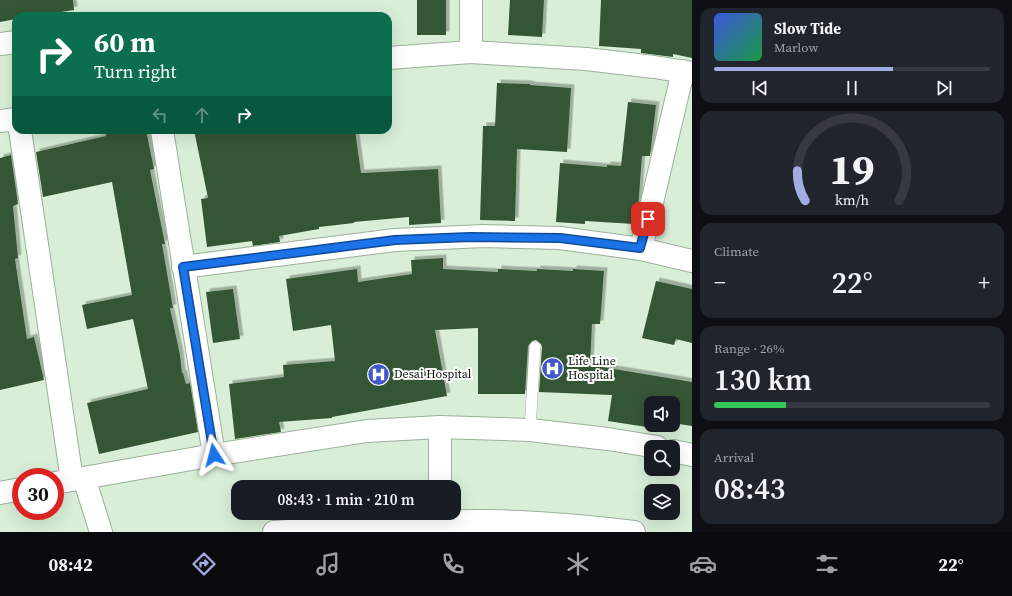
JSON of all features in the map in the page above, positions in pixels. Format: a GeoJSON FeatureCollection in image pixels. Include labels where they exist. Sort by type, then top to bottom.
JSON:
{"type":"FeatureCollection","features":[{"type":"Feature","properties":{"kind":"main road"},"geometry":{"type":"LineString","coordinates":[[471,0],[471,52]]}},
{"type":"Feature","properties":{"kind":"main road"},"geometry":{"type":"LineString","coordinates":[[0,44],[12,42]]}},
{"type":"Feature","properties":{"kind":"main road"},"geometry":{"type":"LineString","coordinates":[[392,58],[471,52],[586,60],[688,72],[640,248]]}},
{"type":"Feature","properties":{"kind":"main road"},"geometry":{"type":"LineString","coordinates":[[0,121],[12,120]]}},
{"type":"Feature","properties":{"kind":"main road"},"geometry":{"type":"LineString","coordinates":[[21,134],[70,481],[100,532]]}},
{"type":"Feature","properties":{"kind":"main road"},"geometry":{"type":"LineString","coordinates":[[163,134],[214,455]]}},
{"type":"Feature","properties":{"kind":"main road"},"geometry":{"type":"LineString","coordinates":[[183,267],[395,240],[470,237],[560,238],[640,248],[692,261]]}},
{"type":"Feature","properties":{"kind":"main road"},"geometry":{"type":"LineString","coordinates":[[70,481],[214,455],[367,432],[440,427],[530,430],[608,438],[644,445]]}},
{"type":"Feature","properties":{"kind":"main road"},"geometry":{"type":"LineString","coordinates":[[440,427],[440,480]]}},
{"type":"Feature","properties":{"kind":"main road"},"geometry":{"type":"LineString","coordinates":[[680,453],[692,456]]}},
{"type":"Feature","properties":{"kind":"main road"},"geometry":{"type":"LineString","coordinates":[[0,493],[12,491]]}},
{"type":"Feature","properties":{"kind":"main road"},"geometry":{"type":"LineString","coordinates":[[461,519],[582,525],[634,532]]}},
{"type":"Feature","properties":{"kind":"main road"},"geometry":{"type":"LineString","coordinates":[[274,532],[399,523],[420,520]]}},
{"type":"Feature","properties":{"kind":"lane"},"geometry":{"type":"LineString","coordinates":[[530,430],[535,347]]}},
{"type":"Feature","properties":{"kind":"building"},"geometry":{"type":"Polygon","coordinates":[[[0,0],[73,0],[74,10],[61,12],[12,12],[12,20],[0,22],[0,0]]]}},
{"type":"Feature","properties":{"kind":"building"},"geometry":{"type":"Polygon","coordinates":[[[417,0],[446,0],[446,35],[417,35],[417,0]]]}},
{"type":"Feature","properties":{"kind":"building"},"geometry":{"type":"Polygon","coordinates":[[[510,0],[544,0],[542,37],[508,35],[510,0]]]}},
{"type":"Feature","properties":{"kind":"building"},"geometry":{"type":"Polygon","coordinates":[[[601,0],[692,0],[692,58],[673,54],[673,57],[641,53],[641,49],[599,46],[601,0]]]}},
{"type":"Feature","properties":{"kind":"building"},"geometry":{"type":"Polygon","coordinates":[[[497,83],[530,84],[571,88],[567,152],[517,149],[515,221],[480,220],[483,126],[495,126],[497,83]]]}},
{"type":"Feature","properties":{"kind":"building"},"geometry":{"type":"Polygon","coordinates":[[[628,102],[656,105],[650,156],[642,156],[638,209],[634,224],[585,221],[585,224],[556,222],[560,163],[607,167],[607,165],[621,166],[628,102]]]}},
{"type":"Feature","properties":{"kind":"building"},"geometry":{"type":"Polygon","coordinates":[[[106,134],[147,134],[154,169],[150,170],[165,244],[162,244],[173,308],[170,308],[180,355],[182,373],[186,384],[190,383],[198,432],[99,454],[87,403],[148,389],[133,319],[87,329],[82,305],[132,295],[112,182],[43,197],[36,152],[106,136],[106,134]]]}},
{"type":"Feature","properties":{"kind":"building"},"geometry":{"type":"Polygon","coordinates":[[[195,134],[356,134],[361,173],[438,169],[441,223],[409,225],[409,217],[354,222],[319,227],[319,229],[279,236],[280,242],[253,246],[252,241],[207,247],[201,199],[208,198],[195,134]]]}},
{"type":"Feature","properties":{"kind":"building"},"geometry":{"type":"Polygon","coordinates":[[[11,155],[18,204],[13,206],[18,258],[15,259],[27,339],[34,337],[44,380],[0,390],[0,158],[11,155]]]}},
{"type":"Feature","properties":{"kind":"building"},"geometry":{"type":"Polygon","coordinates":[[[443,258],[443,269],[498,272],[498,269],[573,271],[573,269],[604,271],[600,324],[592,324],[590,365],[692,382],[692,426],[680,424],[680,396],[644,396],[644,427],[608,421],[612,395],[539,392],[542,347],[536,340],[532,341],[528,346],[525,394],[478,394],[478,328],[435,330],[447,396],[332,418],[279,422],[281,432],[235,439],[229,384],[284,377],[283,365],[335,361],[331,325],[293,331],[286,279],[357,269],[358,282],[412,274],[411,260],[443,258]]]}},
{"type":"Feature","properties":{"kind":"building"},"geometry":{"type":"Polygon","coordinates":[[[656,281],[692,289],[692,343],[676,339],[674,345],[642,338],[656,281]]]}},
{"type":"Feature","properties":{"kind":"building"},"geometry":{"type":"Polygon","coordinates":[[[233,289],[240,339],[213,343],[206,292],[233,289]]]}},
{"type":"Feature","properties":{"kind":"place","name":"Life Line Hospital"},"geometry":{"type":"Point","coordinates":[552,368]}},
{"type":"Feature","properties":{"kind":"place","name":"Desai Hospital"},"geometry":{"type":"Point","coordinates":[379,374]}},
{"type":"Feature","properties":{"kind":"route"},"geometry":{"type":"LineString","coordinates":[[214,455],[183,267],[395,240],[484,236],[560,238],[640,248],[648,219]]}}]}
